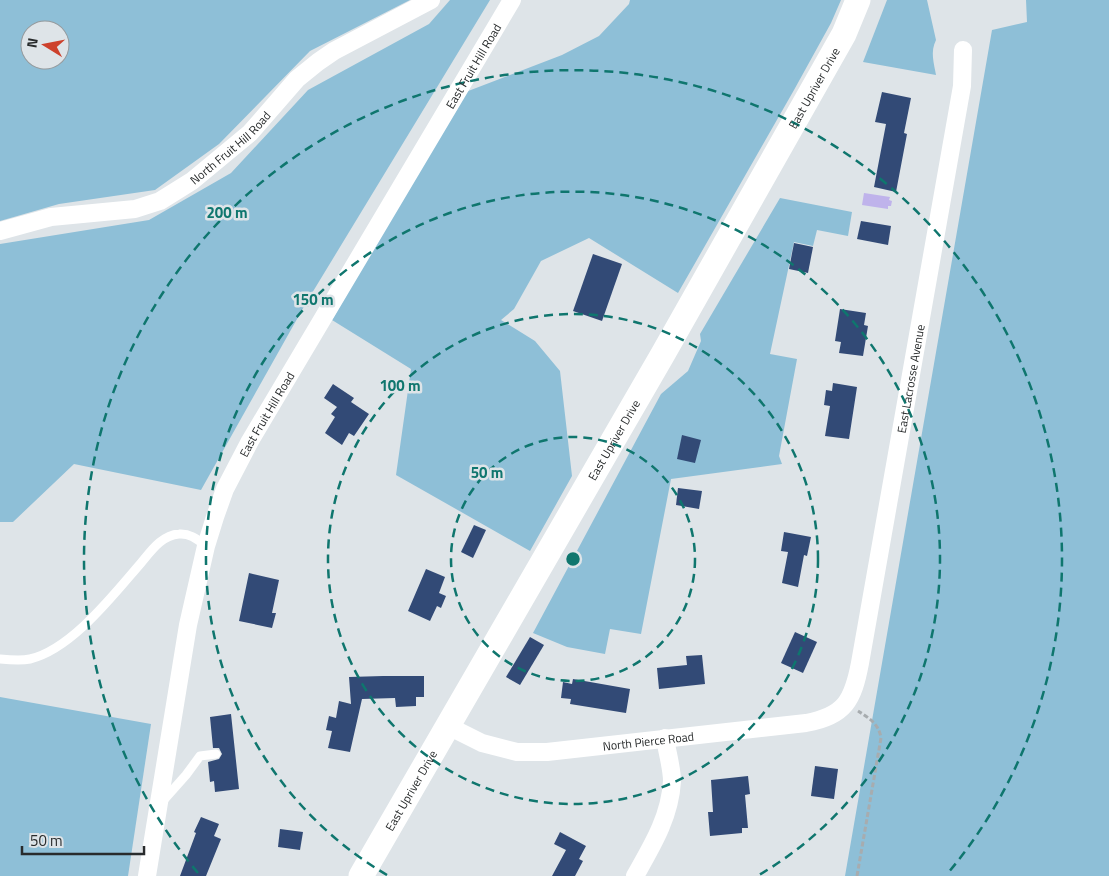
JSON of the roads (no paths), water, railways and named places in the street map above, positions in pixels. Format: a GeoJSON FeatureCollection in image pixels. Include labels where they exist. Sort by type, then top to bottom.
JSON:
{"type":"FeatureCollection","features":[{"type":"Feature","properties":{"kind":"street","name":"North Fruit Hill Road"},"geometry":{"type":"LineString","coordinates":[[0,231],[51,217],[135,209],[160,201],[192,181],[250,133],[298,79],[318,62],[334,51],[432,0]]}},
{"type":"Feature","properties":{"kind":"street","name":"East Fruit Hill Road"},"geometry":{"type":"LineString","coordinates":[[147,876],[188,625],[214,516],[250,441],[512,0]]}},
{"type":"Feature","properties":{"kind":"street","name":"East Upriver Drive"},"geometry":{"type":"LineString","coordinates":[[361,876],[663,354],[844,34],[858,0]]}},
{"type":"Feature","properties":{"kind":"street","name":"East Lacrosse Avenue"},"geometry":{"type":"LineString","coordinates":[[847,704],[855,687],[869,614],[962,86],[963,50]]}},
{"type":"Feature","properties":{"kind":"street","name":"North Pierce Road"},"geometry":{"type":"LineString","coordinates":[[448,726],[482,743],[518,752],[547,752],[813,722],[831,716],[847,704]]}},
{"type":"Feature","properties":{"kind":"street"},"geometry":{"type":"LineString","coordinates":[[635,876],[658,834],[668,806],[672,780],[665,738]]}},
{"type":"Feature","properties":{"kind":"lane"},"geometry":{"type":"LineString","coordinates":[[0,659],[29,659],[44,654],[62,643],[97,613],[156,544],[171,536],[180,534],[192,536],[206,546]]}},
{"type":"Feature","properties":{"kind":"lane"},"geometry":{"type":"LineString","coordinates":[[159,806],[186,776],[200,756],[216,754]]}}]}
